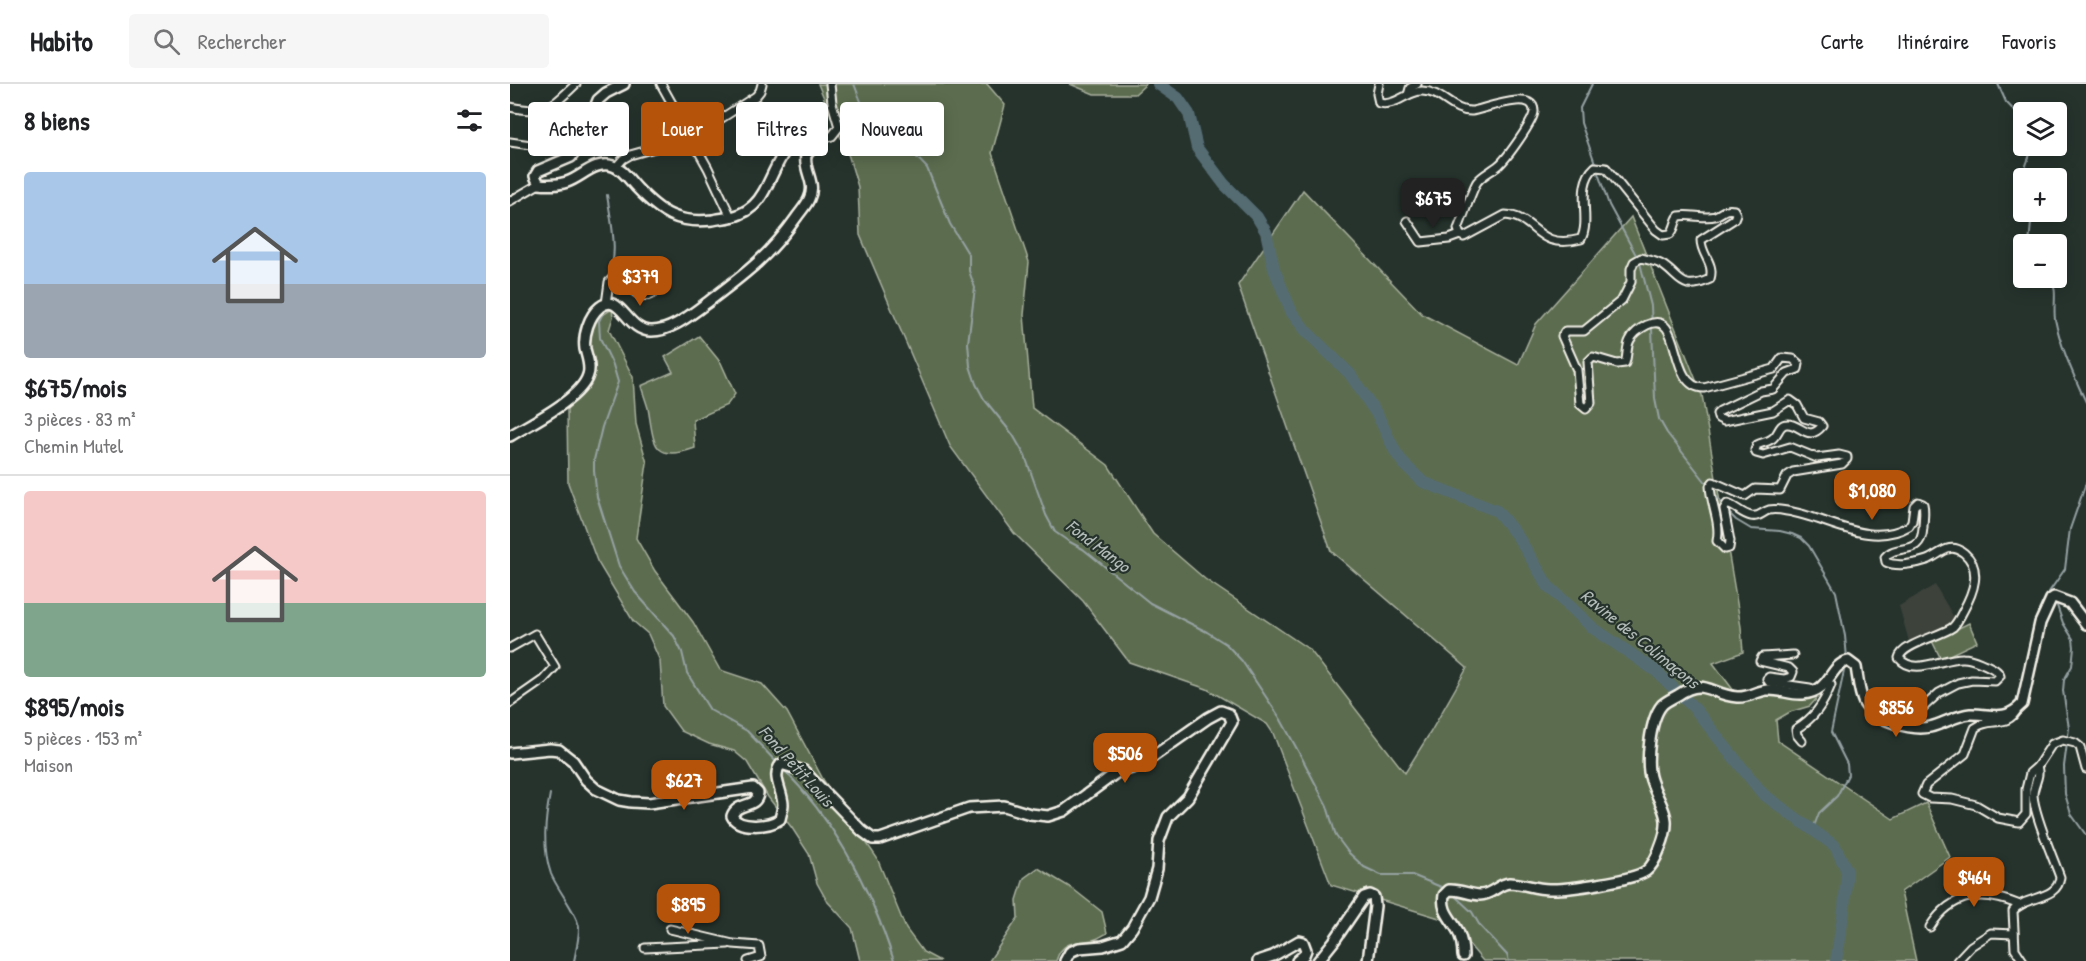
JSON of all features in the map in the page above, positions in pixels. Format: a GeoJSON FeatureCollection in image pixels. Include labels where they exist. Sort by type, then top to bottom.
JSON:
{"type":"FeatureCollection","features":[{"type":"Feature","properties":{"kind":"main road"},"geometry":{"type":"LineString","coordinates":[[597,102],[606,93],[624,84]]}},
{"type":"Feature","properties":{"kind":"main road"},"geometry":{"type":"LineString","coordinates":[[572,156],[538,171],[536,180],[539,184],[568,182],[598,166],[616,167],[665,214],[697,222],[731,217],[744,213],[753,206],[762,194],[781,156]]}},
{"type":"Feature","properties":{"kind":"main road"},"geometry":{"type":"LineString","coordinates":[[510,436],[571,398],[582,387],[588,375],[589,364],[585,347],[586,334],[594,314],[606,304],[613,303],[621,308],[632,323],[641,330],[652,332],[662,330],[685,319],[751,270],[785,234],[809,200],[812,187],[806,169],[806,156]]}},
{"type":"Feature","properties":{"kind":"main road"},"geometry":{"type":"LineString","coordinates":[[1463,959],[1463,945],[1444,910],[1444,895],[1449,890],[1478,895],[1493,892],[1502,885],[1510,883],[1566,889],[1630,877],[1646,871],[1657,858],[1666,833],[1667,822],[1665,811],[1650,778],[1648,760],[1650,738],[1662,705],[1690,687],[1701,687],[1736,697],[1767,690],[1810,693],[1823,687],[1837,666],[1848,661],[1856,667],[1863,701],[1868,708],[1903,727],[1928,728],[1969,714],[1994,716],[2013,712],[2022,704],[2040,623],[2050,599],[2054,597],[2070,603],[2086,624]]}},
{"type":"Feature","properties":{"kind":"main road"},"geometry":{"type":"LineString","coordinates":[[510,753],[559,750],[573,761],[596,789],[619,800],[631,802],[649,803],[753,788],[758,793],[757,800],[738,807],[732,816],[734,821],[739,823],[759,825],[774,824],[780,819],[783,803],[777,778],[779,766],[804,771],[862,831],[873,839],[880,839],[969,808],[1004,806],[1030,814],[1048,816],[1064,811],[1116,773],[1141,765],[1208,718],[1221,711],[1229,714],[1232,722],[1224,737],[1188,797],[1168,817],[1159,841],[1157,870],[1149,897],[1132,928],[1122,940],[1103,946],[1079,948],[1070,952],[1065,961]]}},
{"type":"Feature","properties":{"kind":"main road"},"geometry":{"type":"LineString","coordinates":[[1318,961],[1364,897],[1370,895],[1374,897],[1375,906],[1368,961]]}},
{"type":"Feature","properties":{"kind":"main road"},"geometry":{"type":"LineString","coordinates":[[1258,961],[1273,956],[1299,941],[1303,942],[1306,950],[1297,961]]}},
{"type":"Feature","properties":{"kind":"street"},"geometry":{"type":"LineString","coordinates":[[510,106],[528,110],[549,107],[559,102],[576,84]]}},
{"type":"Feature","properties":{"kind":"street"},"geometry":{"type":"LineString","coordinates":[[661,84],[671,102]]}},
{"type":"Feature","properties":{"kind":"street"},"geometry":{"type":"LineString","coordinates":[[724,117],[756,96],[762,84]]}},
{"type":"Feature","properties":{"kind":"street"},"geometry":{"type":"LineString","coordinates":[[828,137],[832,136],[838,127],[830,84]]}},
{"type":"Feature","properties":{"kind":"street"},"geometry":{"type":"LineString","coordinates":[[1379,84],[1377,94],[1379,103],[1392,103],[1421,91],[1432,92],[1451,105],[1470,111],[1518,100],[1533,107],[1534,112],[1529,122],[1501,164],[1477,181],[1458,229],[1460,235]]}},
{"type":"Feature","properties":{"kind":"street"},"geometry":{"type":"LineString","coordinates":[[1408,95],[1410,88],[1417,84]]}},
{"type":"Feature","properties":{"kind":"street"},"geometry":{"type":"LineString","coordinates":[[510,142],[528,145]]}},
{"type":"Feature","properties":{"kind":"street"},"geometry":{"type":"LineString","coordinates":[[616,167],[623,159],[641,152]]}},
{"type":"Feature","properties":{"kind":"street"},"geometry":{"type":"LineString","coordinates":[[701,156],[731,217]]}},
{"type":"Feature","properties":{"kind":"street"},"geometry":{"type":"LineString","coordinates":[[1407,221],[1420,243],[1460,235],[1464,237],[1505,215],[1521,220],[1548,240],[1559,243],[1581,239],[1584,233],[1583,204],[1587,181],[1595,167],[1606,168],[1656,230],[1663,235],[1670,234],[1674,230],[1679,216],[1711,216],[1724,210],[1734,210],[1736,214],[1734,219],[1701,240],[1703,251],[1710,262],[1712,272],[1710,279],[1694,284],[1684,283],[1676,279],[1661,264],[1641,258],[1634,262],[1630,282],[1622,300],[1584,331],[1565,331],[1562,336],[1577,369],[1580,405],[1586,409],[1591,403],[1588,362],[1593,357],[1617,364],[1625,363],[1628,356],[1628,342],[1633,335],[1656,322],[1661,322],[1668,328],[1685,377],[1697,387],[1774,369],[1782,358],[1793,359],[1799,364],[1798,369],[1787,373],[1773,389],[1761,391],[1720,411],[1718,418],[1724,421],[1773,411],[1790,400],[1797,405],[1804,418],[1819,422],[1821,426],[1814,432],[1806,432],[1785,424],[1774,437],[1757,446],[1756,453],[1763,455],[1790,447],[1817,458],[1842,455],[1847,459],[1842,464],[1793,472],[1787,476],[1780,490],[1755,489],[1745,496],[1713,482],[1710,486],[1710,493],[1719,530],[1717,541],[1725,549],[1729,548],[1730,541],[1724,509],[1727,504],[1751,516],[1767,510],[1786,511],[1812,516],[1856,532],[1884,534],[1909,526],[1914,506],[1918,502],[1923,504],[1923,534],[1918,544],[1889,553],[1885,560],[1894,565],[1921,561],[1929,559],[1942,550],[1959,549],[1972,564],[1975,573],[1974,585],[1971,597],[1952,628],[1903,650],[1899,658],[1905,663],[1922,666],[1956,658],[1972,659],[1998,671],[2000,676],[1995,681],[1972,680],[1958,683],[1940,693],[1917,713],[1893,723]]}},
{"type":"Feature","properties":{"kind":"street"},"geometry":{"type":"LineString","coordinates":[[510,201],[539,184]]}},
{"type":"Feature","properties":{"kind":"street"},"geometry":{"type":"LineString","coordinates":[[606,304],[609,282],[614,277],[621,279],[627,288],[638,294],[650,295],[658,289]]}},
{"type":"Feature","properties":{"kind":"street"},"geometry":{"type":"LineString","coordinates":[[510,648],[536,634],[555,667],[543,680],[510,703]]}},
{"type":"Feature","properties":{"kind":"street"},"geometry":{"type":"LineString","coordinates":[[1793,655],[1762,657],[1760,661],[1789,668],[1793,672],[1791,677],[1784,679],[1769,677],[1767,679],[1769,682],[1810,688],[1810,693]]}},
{"type":"Feature","properties":{"kind":"street"},"geometry":{"type":"LineString","coordinates":[[1802,741],[1796,729],[1810,720],[1821,707],[1831,685],[1828,682]]}},
{"type":"Feature","properties":{"kind":"street"},"geometry":{"type":"LineString","coordinates":[[2018,708],[2014,717],[1986,722],[1975,728],[1962,757],[1926,785],[1922,795],[1976,805],[1998,818],[2019,822],[2026,814],[2025,795],[2030,773],[2037,767],[2052,744],[2064,740],[2075,743],[2080,747],[2086,769]]}},
{"type":"Feature","properties":{"kind":"street"},"geometry":{"type":"LineString","coordinates":[[2023,961],[2015,950],[2013,911],[2020,905],[2053,892],[2060,883],[2060,877],[2035,807],[2033,794],[2039,772],[2037,767]]}},
{"type":"Feature","properties":{"kind":"street"},"geometry":{"type":"LineString","coordinates":[[1930,927],[1944,910],[1967,896],[1994,896],[2020,905]]}},
{"type":"Feature","properties":{"kind":"street"},"geometry":{"type":"LineString","coordinates":[[670,929],[733,944]]}},
{"type":"Feature","properties":{"kind":"street"},"geometry":{"type":"LineString","coordinates":[[1957,961],[1971,946],[1991,933],[2014,934]]}},
{"type":"Feature","properties":{"kind":"street"},"geometry":{"type":"LineString","coordinates":[[645,948],[733,944],[759,946],[761,957],[748,961]]}},
{"type":"Feature","properties":{"kind":"shaded area"},"geometry":{"type":"Polygon","coordinates":[[[1935,585],[1956,621],[1910,645],[1899,606],[1935,585]]]}},
{"type":"Feature","properties":{"kind":"green space"},"geometry":{"type":"Polygon","coordinates":[[[818,84],[987,84],[1005,105],[992,153],[1029,262],[1024,315],[1032,408],[1108,465],[1153,534],[1205,579],[1310,650],[1405,773],[1467,668],[1331,551],[1238,285],[1303,190],[1422,314],[1518,365],[1536,324],[1631,217],[1702,395],[1741,627],[1743,652],[1713,663],[1734,691],[1826,688],[1810,706],[1790,712],[1776,720],[1778,741],[1893,819],[1926,803],[1950,857],[1901,892],[1916,961],[1483,961],[1449,921],[1331,885],[1273,733],[1267,724],[1207,689],[1129,662],[1083,601],[1014,533],[950,446],[860,235],[858,187],[849,156],[944,156],[944,102],[840,102],[840,136],[828,108],[828,102],[826,102],[818,84]]]}},
{"type":"Feature","properties":{"kind":"green space"},"geometry":{"type":"Polygon","coordinates":[[[1070,84],[1146,84],[1135,94],[1094,94],[1070,84]]]}},
{"type":"Feature","properties":{"kind":"green space"},"geometry":{"type":"Polygon","coordinates":[[[612,309],[613,317],[609,330],[633,377],[636,424],[647,463],[636,538],[655,571],[693,622],[720,670],[762,684],[787,712],[824,781],[877,858],[906,929],[923,952],[940,961],[860,961],[852,928],[827,901],[817,883],[809,854],[768,797],[747,762],[734,751],[709,744],[681,731],[663,706],[660,661],[648,634],[633,621],[597,561],[568,483],[567,409],[590,384],[592,365],[589,335],[596,319],[612,309]]]}},
{"type":"Feature","properties":{"kind":"green space"},"geometry":{"type":"Polygon","coordinates":[[[699,336],[721,363],[735,394],[727,405],[693,420],[695,448],[670,453],[662,451],[654,439],[641,386],[673,372],[665,357],[699,336]]]}},
{"type":"Feature","properties":{"kind":"green space"},"geometry":{"type":"Polygon","coordinates":[[[1969,623],[1977,642],[1941,659],[1932,641],[1969,623]]]}},
{"type":"Feature","properties":{"kind":"green space"},"geometry":{"type":"Polygon","coordinates":[[[1038,868],[1073,889],[1102,912],[1107,933],[1095,940],[1075,942],[1066,946],[1056,961],[989,961],[1018,918],[1017,900],[1024,878],[1038,868]]]}},
{"type":"Feature","properties":{"kind":"waterway","name":"Fond Mango"},"geometry":{"type":"LineString","coordinates":[[854,84],[862,104],[874,119],[907,147],[927,168],[950,224],[969,255],[969,271],[975,288],[968,343],[970,366],[984,399],[1013,435],[1025,456],[1046,515],[1055,532],[1083,549],[1150,603],[1226,644],[1242,661],[1280,718],[1303,760],[1327,806],[1336,836],[1348,852],[1364,867],[1381,875],[1412,875],[1446,889]]}},
{"type":"Feature","properties":{"kind":"waterway","name":"Ravine des Colimaçons"},"geometry":{"type":"LineString","coordinates":[[1158,84],[1178,98],[1189,114],[1197,148],[1224,184],[1257,217],[1266,232],[1274,269],[1292,313],[1307,332],[1350,374],[1378,416],[1404,464],[1423,482],[1497,511],[1518,537],[1548,586],[1593,628],[1656,671],[1695,709],[1763,794],[1835,846],[1847,871],[1836,961]]}},
{"type":"Feature","properties":{"kind":"waterway"},"geometry":{"type":"LineString","coordinates":[[1592,84],[1580,108],[1581,123],[1595,163]]}},
{"type":"Feature","properties":{"kind":"waterway"},"geometry":{"type":"LineString","coordinates":[[1998,84],[2006,102],[2013,109]]}},
{"type":"Feature","properties":{"kind":"waterway"},"geometry":{"type":"LineString","coordinates":[[2025,168],[2029,156]]}},
{"type":"Feature","properties":{"kind":"waterway"},"geometry":{"type":"LineString","coordinates":[[1598,173],[1609,205],[1636,255]]}},
{"type":"Feature","properties":{"kind":"waterway","name":"Fond Petit Louis"},"geometry":{"type":"LineString","coordinates":[[607,195],[614,249],[607,280]]}},
{"type":"Feature","properties":{"kind":"waterway"},"geometry":{"type":"LineString","coordinates":[[2030,234],[2031,222]]}},
{"type":"Feature","properties":{"kind":"waterway"},"geometry":{"type":"LineString","coordinates":[[1640,263],[1651,306],[1655,399],[1659,419],[1667,433],[1708,485]]}},
{"type":"Feature","properties":{"kind":"waterway"},"geometry":{"type":"LineString","coordinates":[[2054,288],[2057,329],[2086,402]]}},
{"type":"Feature","properties":{"kind":"waterway","name":"Fond Petit Louis"},"geometry":{"type":"LineString","coordinates":[[603,299],[604,292]]}},
{"type":"Feature","properties":{"kind":"waterway","name":"Fond Petit Louis"},"geometry":{"type":"LineString","coordinates":[[604,311],[599,321],[600,338],[613,365],[618,382],[602,427],[594,460],[594,471],[597,497],[619,566],[635,592],[674,636],[682,652],[687,673],[710,710],[747,731],[778,764]]}},
{"type":"Feature","properties":{"kind":"waterway"},"geometry":{"type":"LineString","coordinates":[[2051,595],[2049,592],[2065,569],[2070,529],[2086,483]]}},
{"type":"Feature","properties":{"kind":"waterway"},"geometry":{"type":"LineString","coordinates":[[1713,492],[1724,506]]}},
{"type":"Feature","properties":{"kind":"waterway"},"geometry":{"type":"LineString","coordinates":[[1727,511],[1751,529],[1792,534],[1801,538],[1809,546],[1836,592],[1847,658]]}},
{"type":"Feature","properties":{"kind":"waterway"},"geometry":{"type":"LineString","coordinates":[[2055,600],[2063,623],[2073,639],[2074,647],[2072,666],[2064,680],[2063,691],[2069,728],[2064,766],[2065,794],[2071,814],[2086,835]]}},
{"type":"Feature","properties":{"kind":"waterway"},"geometry":{"type":"LineString","coordinates":[[1813,829],[1819,813],[1837,796],[1848,775],[1847,764],[1831,732],[1845,666]]}},
{"type":"Feature","properties":{"kind":"waterway","name":"Fond Petit Louis"},"geometry":{"type":"LineString","coordinates":[[782,768],[819,811],[849,858],[874,908],[894,961]]}},
{"type":"Feature","properties":{"kind":"waterway"},"geometry":{"type":"LineString","coordinates":[[550,794],[546,824],[546,854],[551,874],[578,922],[574,961]]}},
{"type":"Feature","properties":{"kind":"waterway","name":"Fond Mango"},"geometry":{"type":"LineString","coordinates":[[1456,897],[1472,912],[1480,926],[1507,955],[1509,961]]}}]}
